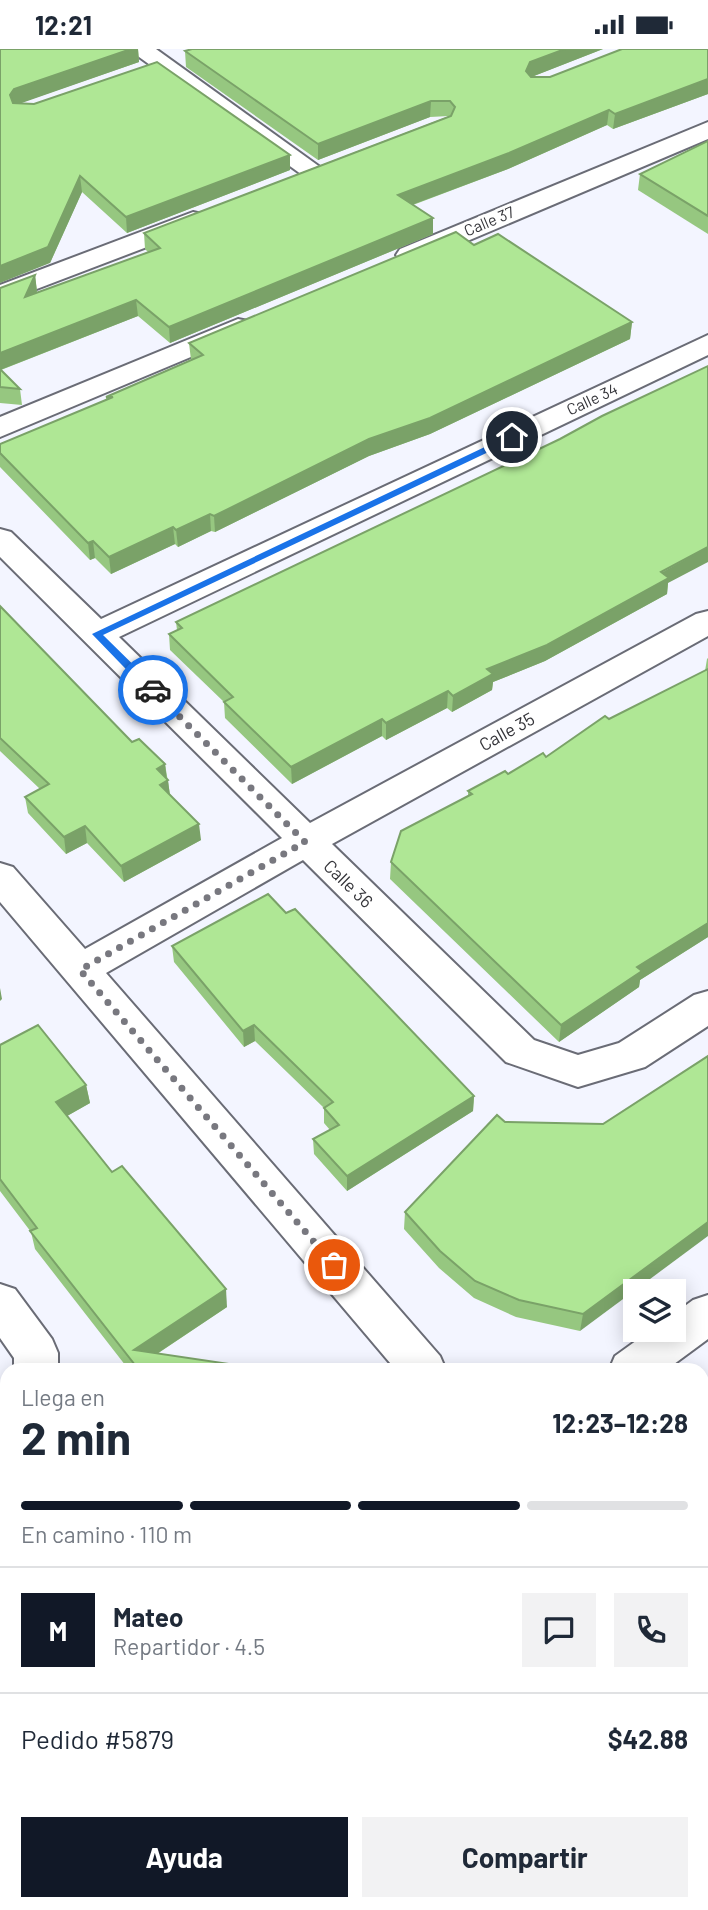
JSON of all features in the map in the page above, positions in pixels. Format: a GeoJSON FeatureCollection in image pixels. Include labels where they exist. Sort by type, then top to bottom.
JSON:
{"type":"FeatureCollection","features":[{"type":"Feature","properties":{"kind":"street"},"geometry":{"type":"LineString","coordinates":[[139,61],[173,61],[314,172]]}},
{"type":"Feature","properties":{"kind":"street","name":"Calle 37"},"geometry":{"type":"LineString","coordinates":[[390,263],[708,130]]}},
{"type":"Feature","properties":{"kind":"street"},"geometry":{"type":"LineString","coordinates":[[288,182],[339,162]]}},
{"type":"Feature","properties":{"kind":"street"},"geometry":{"type":"LineString","coordinates":[[0,295],[210,213]]}},
{"type":"Feature","properties":{"kind":"street"},"geometry":{"type":"LineString","coordinates":[[0,428],[265,316]]}},
{"type":"Feature","properties":{"kind":"street","name":"Calle 34"},"geometry":{"type":"LineString","coordinates":[[97,634],[708,344]]}},
{"type":"Feature","properties":{"kind":"street","name":"Calle 36"},"geometry":{"type":"LineString","coordinates":[[0,539],[520,1051],[578,1071],[631,1056],[708,1006]]}},
{"type":"Feature","properties":{"kind":"street","name":"Calle 35"},"geometry":{"type":"LineString","coordinates":[[80,970],[305,842],[708,622]]}},
{"type":"Feature","properties":{"kind":"street"},"geometry":{"type":"LineString","coordinates":[[0,877],[418,1363]]}},
{"type":"Feature","properties":{"kind":"street"},"geometry":{"type":"LineString","coordinates":[[0,1303],[36,1353],[36,1363]]}},
{"type":"Feature","properties":{"kind":"street"},"geometry":{"type":"LineString","coordinates":[[641,1363],[708,1314]]}},
{"type":"Feature","properties":{"kind":"building"},"geometry":{"type":"Polygon","coordinates":[[[0,49],[131,49],[14,89],[10,95],[13,103],[34,104],[157,62],[290,155],[126,217],[80,176],[48,247],[0,266],[0,49]]]}},
{"type":"Feature","properties":{"kind":"building"},"geometry":{"type":"Polygon","coordinates":[[[565,49],[530,62],[526,71],[531,77],[550,77],[622,49],[708,49],[708,79],[615,114],[609,110],[509,153],[398,195],[433,218],[169,327],[136,300],[0,353],[0,288],[35,275],[25,297],[160,248],[144,233],[451,116],[455,107],[450,101],[431,101],[318,144],[185,51],[565,49]]]}},
{"type":"Feature","properties":{"kind":"building"},"geometry":{"type":"Polygon","coordinates":[[[708,141],[708,216],[640,174],[708,141]]]}},
{"type":"Feature","properties":{"kind":"building"},"geometry":{"type":"Polygon","coordinates":[[[456,232],[474,245],[498,234],[632,322],[430,418],[369,439],[214,516],[210,514],[176,530],[173,527],[109,557],[93,541],[88,543],[0,453],[0,444],[113,397],[106,397],[203,355],[189,343],[456,232]]]}},
{"type":"Feature","properties":{"kind":"building"},"geometry":{"type":"Polygon","coordinates":[[[708,366],[708,547],[661,572],[669,578],[547,645],[487,669],[493,674],[453,696],[448,691],[386,723],[382,719],[291,767],[224,702],[233,697],[169,634],[182,628],[176,622],[708,366]]]}},
{"type":"Feature","properties":{"kind":"building"},"geometry":{"type":"Polygon","coordinates":[[[0,369],[20,389],[0,387],[0,369]]]}},
{"type":"Feature","properties":{"kind":"building"},"geometry":{"type":"Polygon","coordinates":[[[0,606],[132,742],[139,739],[165,764],[157,769],[168,780],[160,785],[199,824],[121,866],[85,826],[64,837],[25,797],[49,784],[0,738],[0,606]]]}},
{"type":"Feature","properties":{"kind":"building"},"geometry":{"type":"Polygon","coordinates":[[[708,669],[708,923],[637,967],[642,971],[561,1025],[391,862],[401,831],[472,794],[468,791],[505,771],[508,774],[543,753],[546,757],[605,716],[609,719],[708,669]]]}},
{"type":"Feature","properties":{"kind":"building"},"geometry":{"type":"Polygon","coordinates":[[[268,894],[286,913],[295,909],[474,1096],[347,1176],[313,1139],[339,1125],[324,1108],[333,1102],[254,1025],[243,1031],[172,946],[268,894]]]}},
{"type":"Feature","properties":{"kind":"building"},"geometry":{"type":"Polygon","coordinates":[[[38,1025],[86,1085],[56,1102],[112,1172],[122,1166],[226,1289],[134,1350],[222,1363],[134,1363],[30,1231],[37,1228],[0,1179],[0,1045],[38,1025]]]}},
{"type":"Feature","properties":{"kind":"building"},"geometry":{"type":"Polygon","coordinates":[[[708,1056],[708,1222],[631,1279],[623,1279],[623,1285],[583,1314],[519,1300],[475,1281],[440,1251],[405,1212],[497,1115],[505,1122],[603,1124],[708,1056]]]}},
{"type":"Feature","properties":{"kind":"way so far"},"geometry":{"type":"LineString","coordinates":[[153,690],[305,842],[80,970],[334,1265]]}},
{"type":"Feature","properties":{"kind":"route"},"geometry":{"type":"LineString","coordinates":[[153,690],[97,634],[512,437]]}}]}
